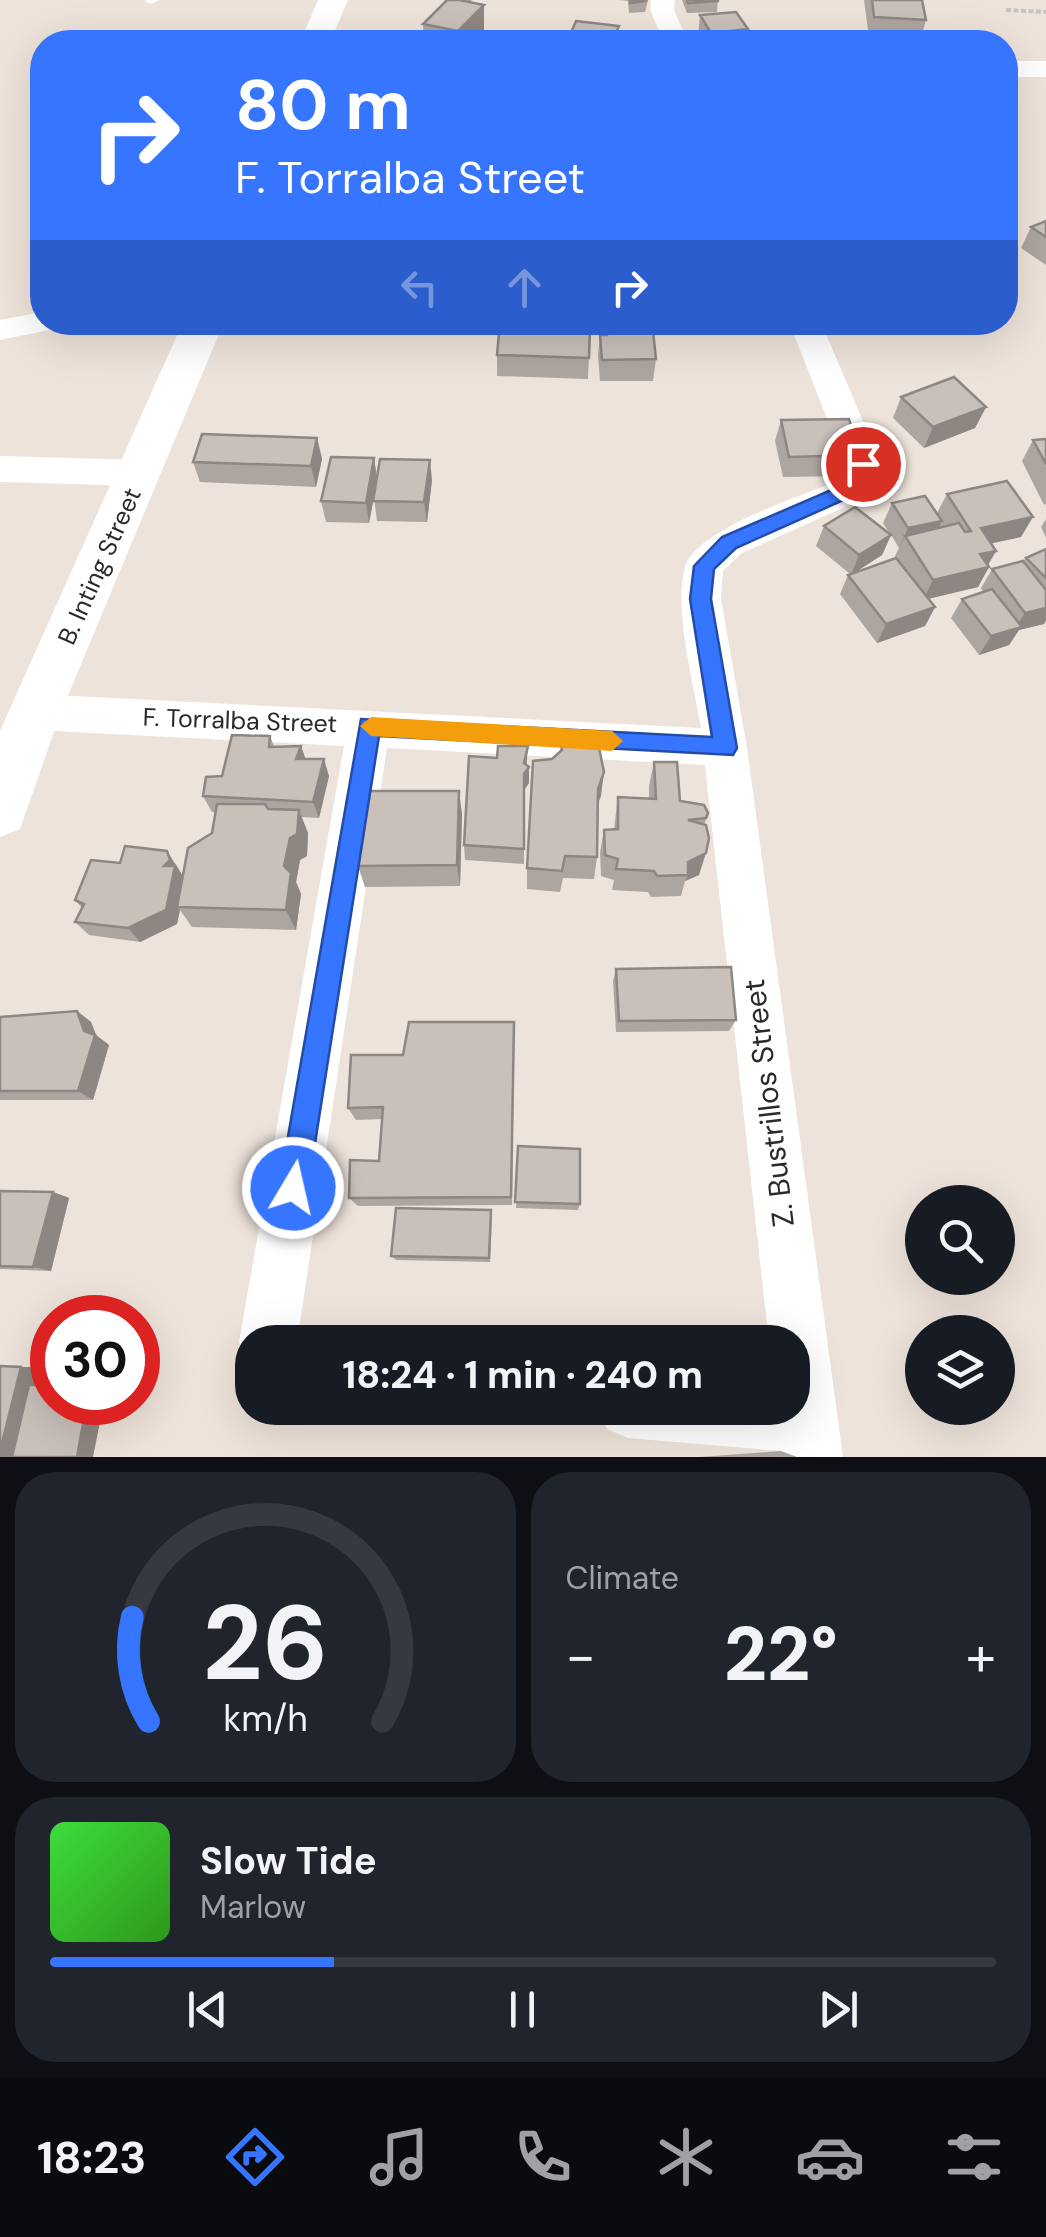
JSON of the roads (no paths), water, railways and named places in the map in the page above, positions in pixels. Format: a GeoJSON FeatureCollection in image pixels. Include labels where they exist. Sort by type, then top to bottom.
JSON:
{"type":"FeatureCollection","features":[{"type":"Feature","properties":{"kind":"street"},"geometry":{"type":"LineString","coordinates":[[321,30],[332,0]]}},
{"type":"Feature","properties":{"kind":"street"},"geometry":{"type":"LineString","coordinates":[[662,0],[671,30]]}},
{"type":"Feature","properties":{"kind":"street"},"geometry":{"type":"LineString","coordinates":[[1018,70],[1046,69]]}},
{"type":"Feature","properties":{"kind":"street"},"geometry":{"type":"LineString","coordinates":[[0,330],[30,324]]}},
{"type":"Feature","properties":{"kind":"street","name":"B. Inting Street"},"geometry":{"type":"LineString","coordinates":[[0,811],[17,711],[140,473],[198,335]]}},
{"type":"Feature","properties":{"kind":"street"},"geometry":{"type":"LineString","coordinates":[[725,748],[701,599],[704,566],[729,543],[850,490],[861,478],[863,464],[810,335]]}},
{"type":"Feature","properties":{"kind":"street"},"geometry":{"type":"LineString","coordinates":[[0,469],[140,473]]}},
{"type":"Feature","properties":{"kind":"street","name":"F. Torralba Street"},"geometry":{"type":"LineString","coordinates":[[17,711],[369,726],[725,748]]}},
{"type":"Feature","properties":{"kind":"street"},"geometry":{"type":"LineString","coordinates":[[271,1325],[369,726]]}},
{"type":"Feature","properties":{"kind":"street","name":"Z. Bustrillos Street"},"geometry":{"type":"LineString","coordinates":[[725,748],[810,1440]]}},
{"type":"Feature","properties":{"kind":"street"},"geometry":{"type":"LineString","coordinates":[[725,1425],[810,1440]]}}]}
